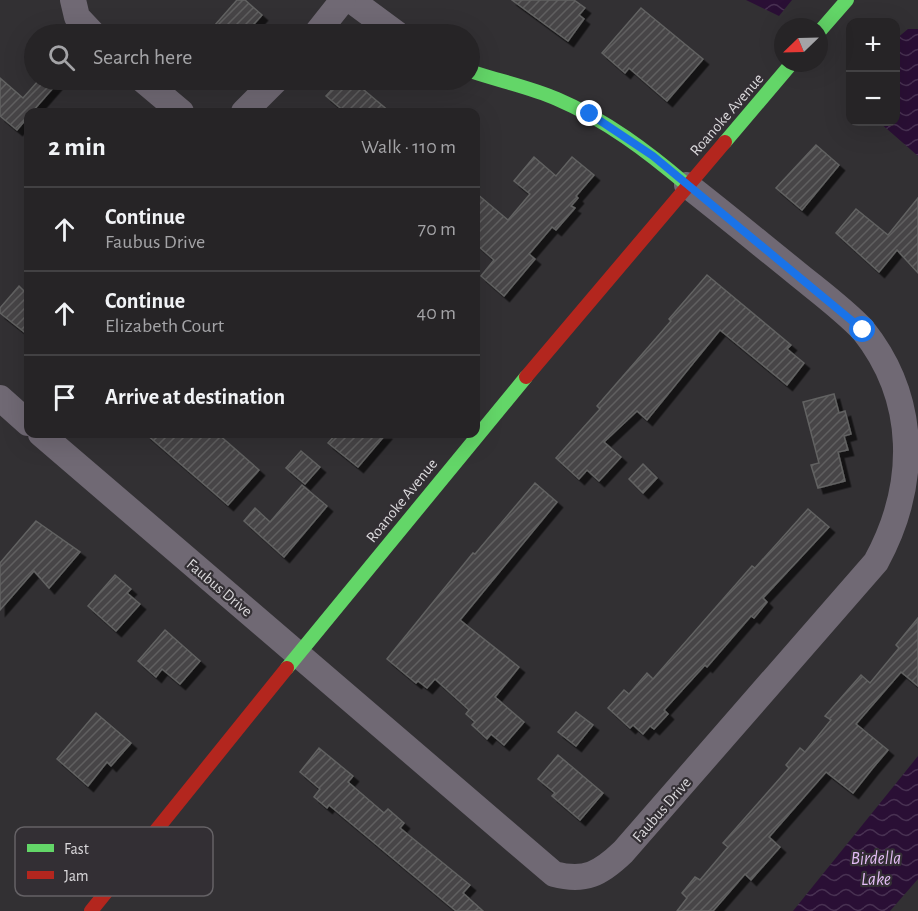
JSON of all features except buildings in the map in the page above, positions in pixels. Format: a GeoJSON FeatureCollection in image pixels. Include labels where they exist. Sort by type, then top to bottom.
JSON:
{"type":"FeatureCollection","features":[{"type":"Feature","properties":{"kind":"street"},"geometry":{"type":"LineString","coordinates":[[73,0],[77,17],[84,24]]}},
{"type":"Feature","properties":{"kind":"street"},"geometry":{"type":"LineString","coordinates":[[324,24],[343,0]]}},
{"type":"Feature","properties":{"kind":"street"},"geometry":{"type":"LineString","coordinates":[[351,0],[383,24]]}},
{"type":"Feature","properties":{"kind":"street"},"geometry":{"type":"LineString","coordinates":[[828,22],[847,0]]}},
{"type":"Feature","properties":{"kind":"street","name":"Roanoke Avenue"},"geometry":{"type":"LineString","coordinates":[[480,431],[784,72]]}},
{"type":"Feature","properties":{"kind":"street"},"geometry":{"type":"LineString","coordinates":[[480,74],[557,99],[590,114],[622,133],[687,185]]}},
{"type":"Feature","properties":{"kind":"street"},"geometry":{"type":"LineString","coordinates":[[155,90],[175,108]]}},
{"type":"Feature","properties":{"kind":"street"},"geometry":{"type":"LineString","coordinates":[[248,108],[266,90]]}},
{"type":"Feature","properties":{"kind":"street","name":"Faubus Drive"},"geometry":{"type":"LineString","coordinates":[[46,438],[554,874],[575,879],[608,866],[623,852],[876,562],[896,530],[914,474],[915,434],[912,414],[902,386],[878,347],[847,314],[687,185]]}},
{"type":"Feature","properties":{"kind":"street"},"geometry":{"type":"LineString","coordinates":[[0,398],[24,419]]}},
{"type":"Feature","properties":{"kind":"street","name":"Roanoke Avenue"},"geometry":{"type":"LineString","coordinates":[[158,827],[474,438]]}},
{"type":"Feature","properties":{"kind":"street","name":"Roanoke Avenue"},"geometry":{"type":"LineString","coordinates":[[91,911],[103,896]]}},
{"type":"Feature","properties":{"kind":"water"},"geometry":{"type":"Polygon","coordinates":[[[746,0],[792,0],[779,16],[746,0]]]}},
{"type":"Feature","properties":{"kind":"water"},"geometry":{"type":"Polygon","coordinates":[[[908,29],[918,29],[918,156],[884,126],[900,126],[900,36],[908,29]]]}},
{"type":"Feature","properties":{"kind":"water","name":"Birdella Lake"},"geometry":{"type":"Polygon","coordinates":[[[918,756],[918,879],[890,911],[793,911],[918,756]]]}},
{"type":"Feature","properties":{"kind":"traffic: fast"},"geometry":{"type":"LineString","coordinates":[[828,22],[847,0]]}},
{"type":"Feature","properties":{"kind":"traffic: fast"},"geometry":{"type":"LineString","coordinates":[[725,142],[784,72]]}},
{"type":"Feature","properties":{"kind":"traffic: fast"},"geometry":{"type":"LineString","coordinates":[[480,74],[536,91],[575,107],[625,137],[687,185]]}},
{"type":"Feature","properties":{"kind":"traffic: fast"},"geometry":{"type":"LineString","coordinates":[[480,433],[526,377]]}},
{"type":"Feature","properties":{"kind":"traffic: fast"},"geometry":{"type":"LineString","coordinates":[[287,668],[476,438]]}},
{"type":"Feature","properties":{"kind":"traffic: jam"},"geometry":{"type":"LineString","coordinates":[[526,377],[725,142]]}},
{"type":"Feature","properties":{"kind":"traffic: jam"},"geometry":{"type":"LineString","coordinates":[[159,827],[287,668]]}},
{"type":"Feature","properties":{"kind":"traffic: jam"},"geometry":{"type":"LineString","coordinates":[[91,911],[103,896]]}},
{"type":"Feature","properties":{"kind":"route"},"geometry":{"type":"LineString","coordinates":[[590,114],[622,133],[653,156],[847,314],[863,330]]}}]}
